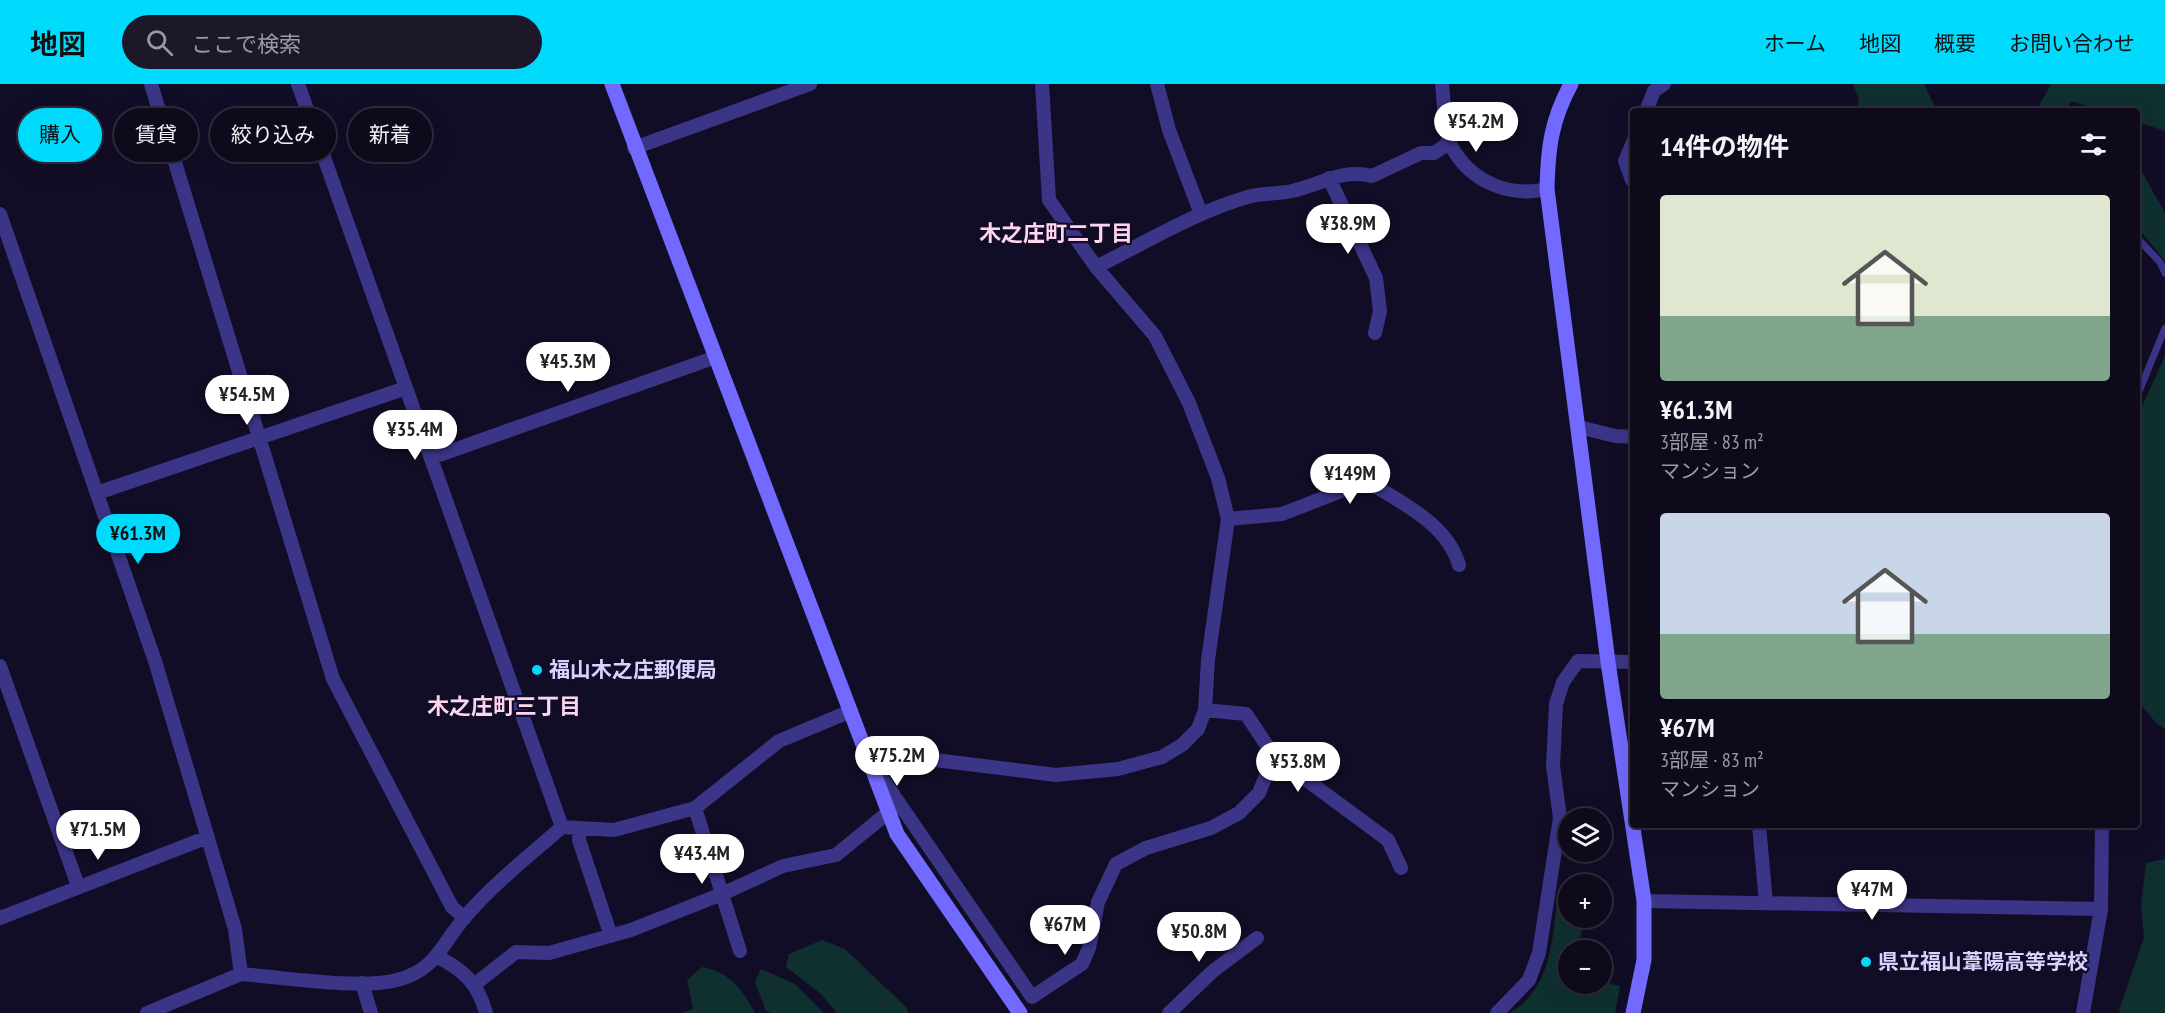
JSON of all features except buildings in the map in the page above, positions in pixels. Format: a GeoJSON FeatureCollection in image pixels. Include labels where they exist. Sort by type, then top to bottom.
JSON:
{"type":"FeatureCollection","features":[{"type":"Feature","properties":{"kind":"street"},"geometry":{"type":"LineString","coordinates":[[152,84],[333,679],[452,907],[465,918]]}},
{"type":"Feature","properties":{"kind":"street"},"geometry":{"type":"LineString","coordinates":[[298,84],[562,827]]}},
{"type":"Feature","properties":{"kind":"street"},"geometry":{"type":"LineString","coordinates":[[612,84],[634,148],[897,834],[1020,1013]]}},
{"type":"Feature","properties":{"kind":"street"},"geometry":{"type":"LineString","coordinates":[[634,148],[810,84]]}},
{"type":"Feature","properties":{"kind":"street"},"geometry":{"type":"LineString","coordinates":[[869,759],[927,759],[1056,775],[1118,769],[1162,757],[1182,746],[1198,729],[1205,710],[1208,660],[1228,519],[1218,478],[1189,403],[1155,336],[1096,267],[1049,200],[1042,84]]}},
{"type":"Feature","properties":{"kind":"street"},"geometry":{"type":"LineString","coordinates":[[1157,84],[1169,130],[1201,214]]}},
{"type":"Feature","properties":{"kind":"street"},"geometry":{"type":"LineString","coordinates":[[1442,84],[1449,143],[1469,170],[1497,188],[1526,194],[1547,189]]}},
{"type":"Feature","properties":{"kind":"street"},"geometry":{"type":"LineString","coordinates":[[1571,84],[1558,108],[1548,144],[1547,189],[1608,662],[1630,808]]}},
{"type":"Feature","properties":{"kind":"street"},"geometry":{"type":"LineString","coordinates":[[1647,108],[1654,91],[1664,84]]}},
{"type":"Feature","properties":{"kind":"street"},"geometry":{"type":"LineString","coordinates":[[1096,267],[1201,214],[1253,196],[1294,191],[1329,178],[1362,173],[1372,176],[1421,153],[1434,153],[1449,143]]}},
{"type":"Feature","properties":{"kind":"street"},"geometry":{"type":"LineString","coordinates":[[1630,149],[1624,162],[1630,176]]}},
{"type":"Feature","properties":{"kind":"street"},"geometry":{"type":"LineString","coordinates":[[1329,178],[1376,278],[1380,311],[1376,333]]}},
{"type":"Feature","properties":{"kind":"street"},"geometry":{"type":"LineString","coordinates":[[0,214],[155,661],[235,929],[242,975]]}},
{"type":"Feature","properties":{"kind":"street"},"geometry":{"type":"LineString","coordinates":[[431,458],[716,357]]}},
{"type":"Feature","properties":{"kind":"street"},"geometry":{"type":"LineString","coordinates":[[97,493],[406,388]]}},
{"type":"Feature","properties":{"kind":"street"},"geometry":{"type":"LineString","coordinates":[[1579,427],[1615,436],[1630,437]]}},
{"type":"Feature","properties":{"kind":"street"},"geometry":{"type":"LineString","coordinates":[[1228,519],[1281,514],[1368,481],[1431,523],[1455,551],[1459,564]]}},
{"type":"Feature","properties":{"kind":"street"},"geometry":{"type":"LineString","coordinates":[[1497,1013],[1529,980],[1539,953],[1560,818],[1553,766],[1556,704],[1563,682],[1578,662],[1630,662]]}},
{"type":"Feature","properties":{"kind":"street"},"geometry":{"type":"LineString","coordinates":[[0,666],[78,886]]}},
{"type":"Feature","properties":{"kind":"street"},"geometry":{"type":"LineString","coordinates":[[1205,710],[1246,714],[1274,756],[1388,840],[1401,868]]}},
{"type":"Feature","properties":{"kind":"street"},"geometry":{"type":"LineString","coordinates":[[147,1013],[242,975],[362,983],[396,981],[424,969],[438,957],[465,918],[509,874],[562,827],[614,830],[695,808],[779,741],[851,711]]}},
{"type":"Feature","properties":{"kind":"street"},"geometry":{"type":"LineString","coordinates":[[869,759],[1032,997],[1082,964],[1089,948],[1098,902],[1116,864],[1146,848],[1211,828],[1239,813],[1259,793],[1274,756]]}},
{"type":"Feature","properties":{"kind":"street"},"geometry":{"type":"LineString","coordinates":[[474,985],[516,952],[549,953],[611,936],[722,894],[783,866],[836,855],[889,814],[900,802]]}},
{"type":"Feature","properties":{"kind":"street"},"geometry":{"type":"LineString","coordinates":[[695,808],[740,951]]}},
{"type":"Feature","properties":{"kind":"street"},"geometry":{"type":"LineString","coordinates":[[580,828],[579,840],[611,936]]}},
{"type":"Feature","properties":{"kind":"street"},"geometry":{"type":"LineString","coordinates":[[1633,828],[1644,901],[1644,960],[1633,1013]]}},
{"type":"Feature","properties":{"kind":"street"},"geometry":{"type":"LineString","coordinates":[[1759,828],[1766,903]]}},
{"type":"Feature","properties":{"kind":"street"},"geometry":{"type":"LineString","coordinates":[[2083,1013],[2101,909],[2102,828]]}},
{"type":"Feature","properties":{"kind":"street"},"geometry":{"type":"LineString","coordinates":[[0,918],[208,837]]}},
{"type":"Feature","properties":{"kind":"street"},"geometry":{"type":"LineString","coordinates":[[1644,901],[2101,909]]}},
{"type":"Feature","properties":{"kind":"street"},"geometry":{"type":"LineString","coordinates":[[1168,1013],[1213,971],[1257,938]]}},
{"type":"Feature","properties":{"kind":"street"},"geometry":{"type":"LineString","coordinates":[[438,957],[454,965],[474,985],[479,991],[486,1013]]}},
{"type":"Feature","properties":{"kind":"street"},"geometry":{"type":"LineString","coordinates":[[362,983],[371,1013]]}},
{"type":"Feature","properties":{"kind":"lane"},"geometry":{"type":"LineString","coordinates":[[2140,241],[2160,262],[2165,273]]}},
{"type":"Feature","properties":{"kind":"lane"},"geometry":{"type":"LineString","coordinates":[[2140,388],[2165,328]]}},
{"type":"Feature","properties":{"kind":"green space"},"geometry":{"type":"Polygon","coordinates":[[[1853,84],[1924,84],[1936,108],[1857,108],[1859,100],[1853,84]]]}},
{"type":"Feature","properties":{"kind":"green space"},"geometry":{"type":"Polygon","coordinates":[[[2051,84],[2165,84],[2165,131],[2140,123],[2140,108],[2093,108],[2071,101],[2068,108],[2038,108],[2051,84]]]}},
{"type":"Feature","properties":{"kind":"green space"},"geometry":{"type":"Polygon","coordinates":[[[2140,169],[2165,213],[2165,261],[2140,230],[2140,169]]]}},
{"type":"Feature","properties":{"kind":"green space"},"geometry":{"type":"Polygon","coordinates":[[[2165,356],[2165,729],[2156,723],[2140,703],[2140,411],[2165,356]]]}},
{"type":"Feature","properties":{"kind":"green space"},"geometry":{"type":"Polygon","coordinates":[[[2165,859],[2165,1013],[2121,1013],[2119,1010],[2144,938],[2141,904],[2146,863],[2165,859]]]}},
{"type":"Feature","properties":{"kind":"green space"},"geometry":{"type":"Polygon","coordinates":[[[1558,896],[1558,928],[1582,928],[1580,940],[1558,940],[1558,994],[1612,994],[1612,984],[1620,986],[1615,1013],[1510,1013],[1524,1003],[1534,990],[1548,961],[1558,896]]]}},
{"type":"Feature","properties":{"kind":"green space"},"geometry":{"type":"Polygon","coordinates":[[[822,940],[845,949],[907,1008],[908,1013],[837,1013],[821,994],[786,967],[789,954],[822,940]]]}},
{"type":"Feature","properties":{"kind":"green space"},"geometry":{"type":"Polygon","coordinates":[[[702,967],[728,977],[740,989],[755,1013],[681,1013],[693,1009],[687,980],[702,967]]]}},
{"type":"Feature","properties":{"kind":"green space"},"geometry":{"type":"Polygon","coordinates":[[[761,969],[795,984],[824,1013],[771,1013],[766,1011],[755,982],[761,969]]]}},
{"type":"Feature","properties":{"kind":"place","name":"福山木之庄郵便局"},"geometry":{"type":"Point","coordinates":[537,670]}},
{"type":"Feature","properties":{"kind":"place","name":"県立福山葦陽高等学校"},"geometry":{"type":"Point","coordinates":[1866,962]}},
{"type":"Feature","properties":{"kind":"district","name":"木之庄町二丁目"},"geometry":{"type":"Point","coordinates":[1056,233]}},
{"type":"Feature","properties":{"kind":"district","name":"木之庄町三丁目"},"geometry":{"type":"Point","coordinates":[504,706]}}]}
